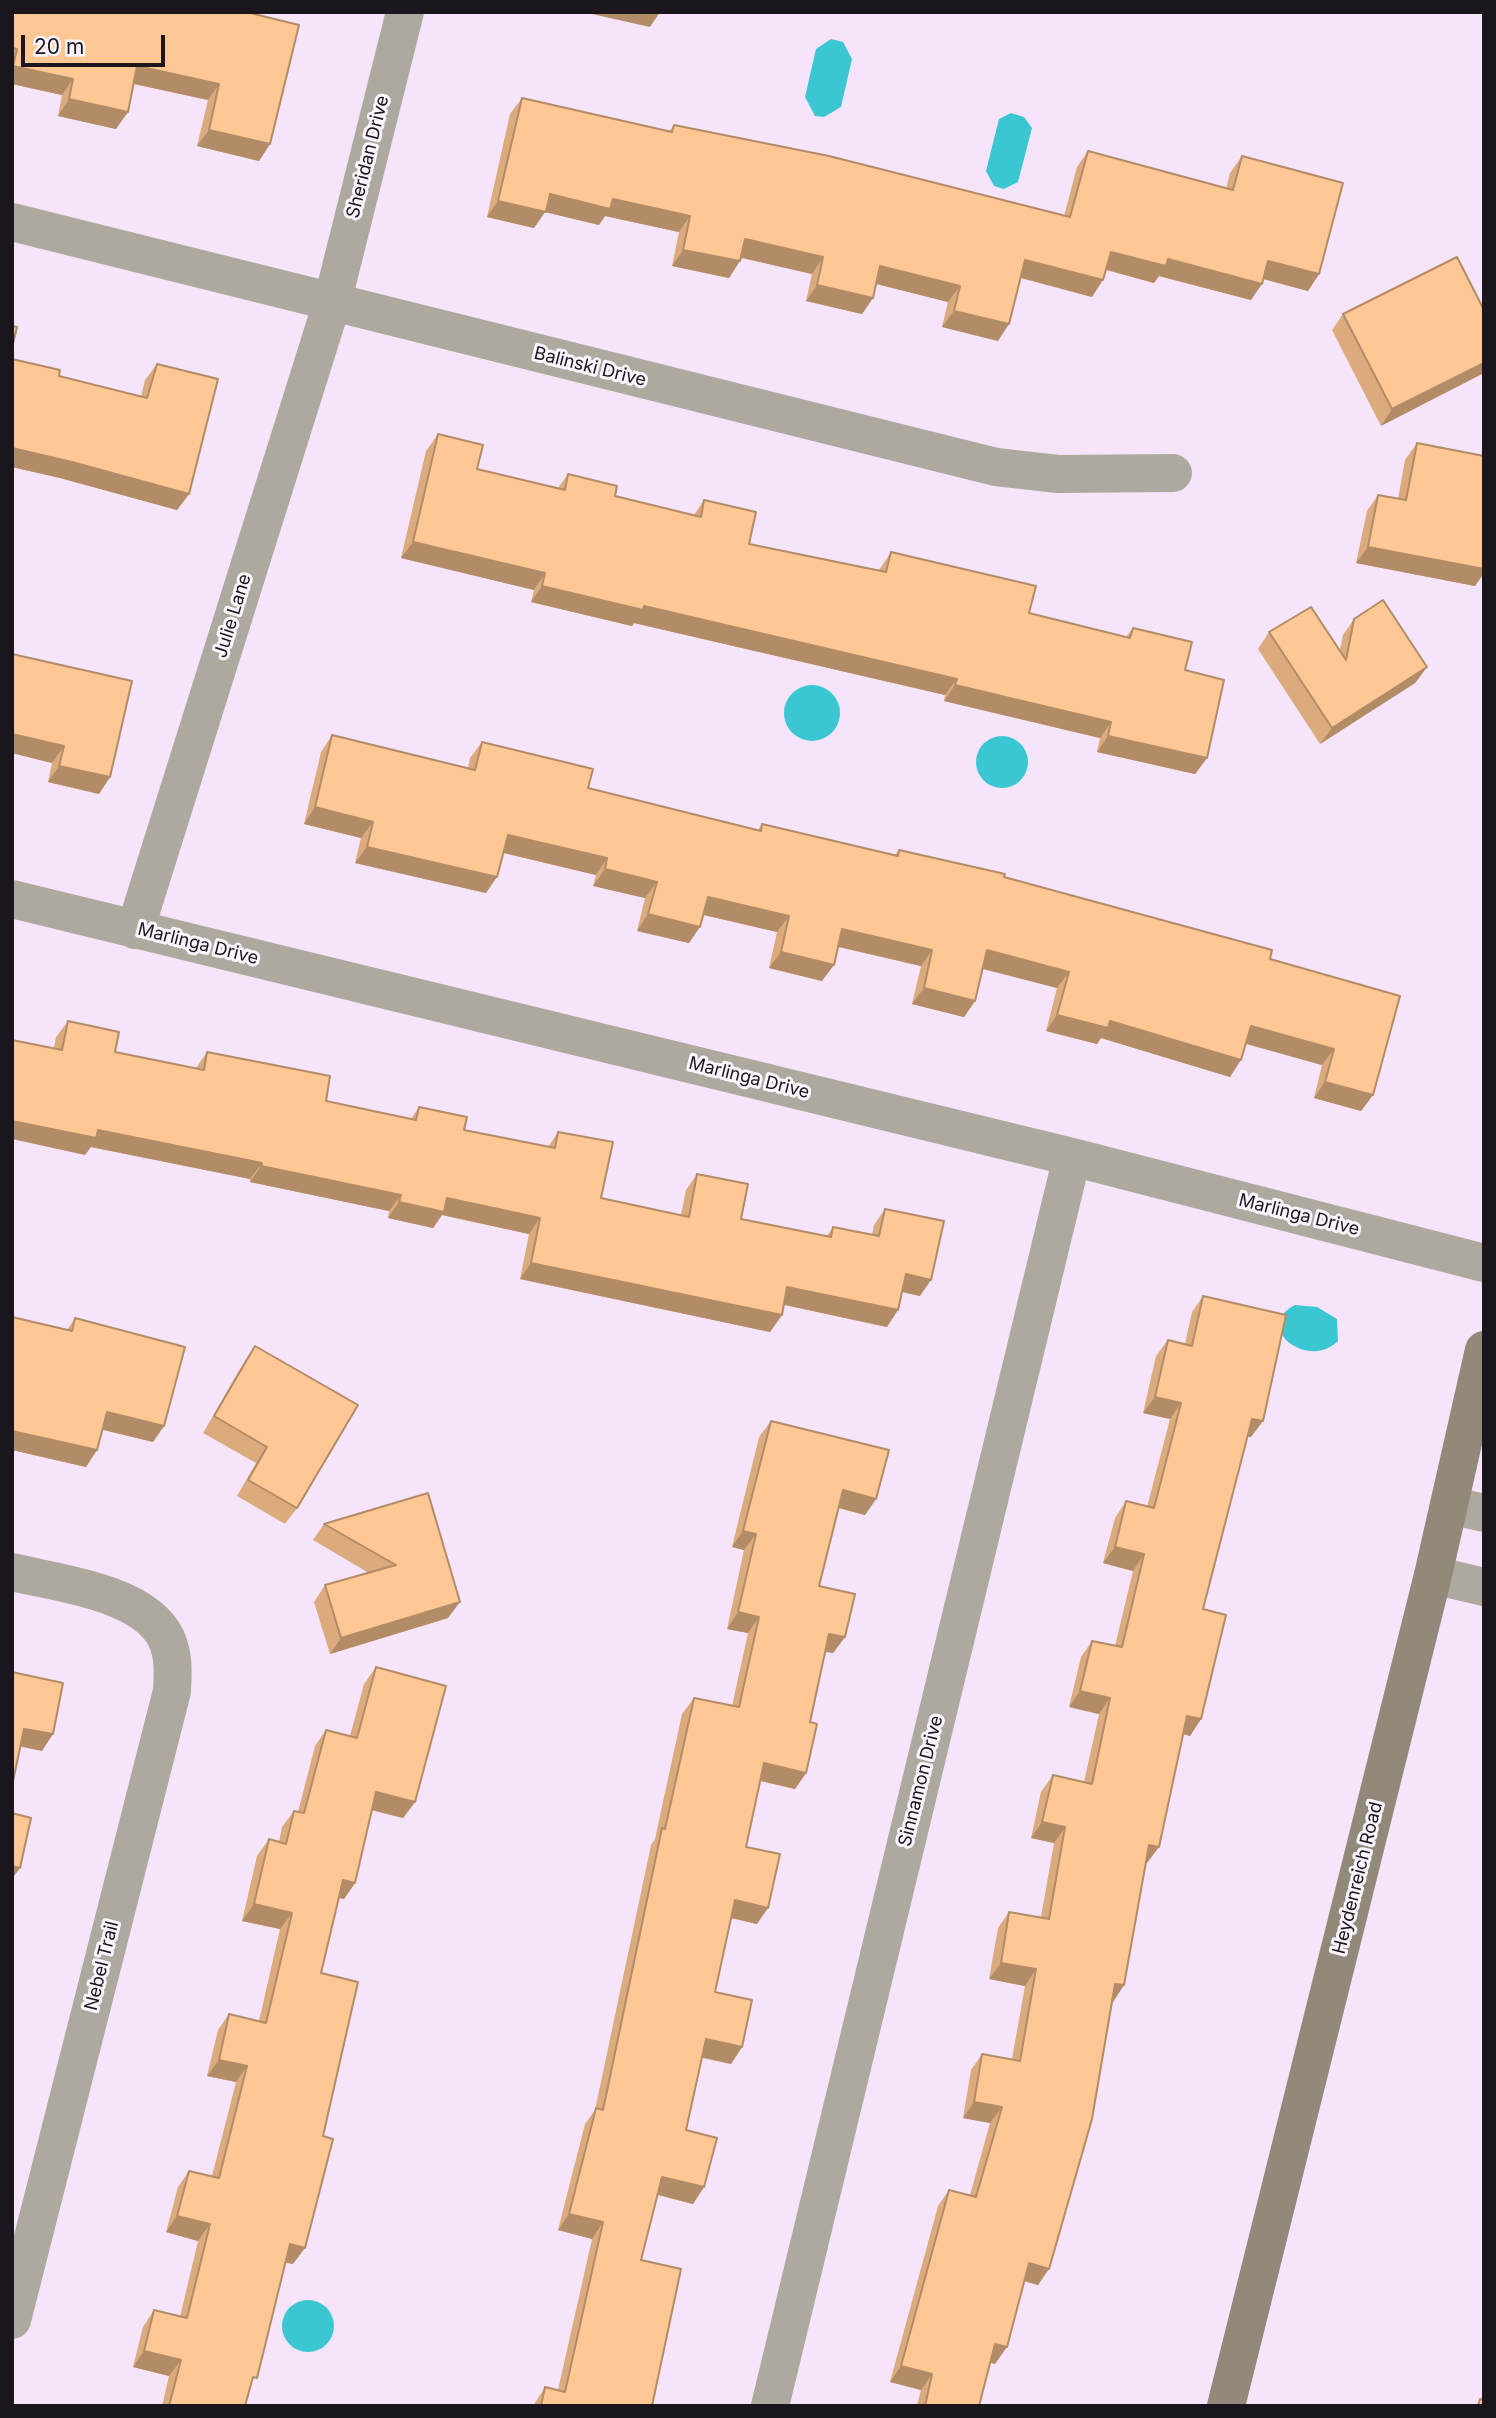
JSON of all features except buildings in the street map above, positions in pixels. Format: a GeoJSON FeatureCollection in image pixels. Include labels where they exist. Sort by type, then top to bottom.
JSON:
{"type":"FeatureCollection","features":[{"type":"Feature","properties":{"kind":"street","name":"Sheridan Drive"},"geometry":{"type":"LineString","coordinates":[[332,303],[405,12]]}},
{"type":"Feature","properties":{"kind":"street","name":"Balinski Drive"},"geometry":{"type":"LineString","coordinates":[[12,222],[996,467],[1058,474],[1173,473]]}},
{"type":"Feature","properties":{"kind":"street","name":"Julie Lane"},"geometry":{"type":"LineString","coordinates":[[135,930],[332,303]]}},
{"type":"Feature","properties":{"kind":"street","name":"Marlinga Drive"},"geometry":{"type":"LineString","coordinates":[[12,899],[1072,1157],[1484,1263]]}},
{"type":"Feature","properties":{"kind":"street","name":"Sinnamon Drive"},"geometry":{"type":"LineString","coordinates":[[769,2406],[1072,1157]]}},
{"type":"Feature","properties":{"kind":"street","name":"Heydenreich Road"},"geometry":{"type":"LineString","coordinates":[[1226,2406],[1433,1576],[1466,1509],[1484,1350]]}},
{"type":"Feature","properties":{"kind":"street","name":"Nebel Trail"},"geometry":{"type":"LineString","coordinates":[[12,1572],[127,1602],[151,1617],[166,1637],[174,1662],[172,1691],[12,2320]]}},
{"type":"Feature","properties":{"kind":"street"},"geometry":{"type":"LineString","coordinates":[[1433,1576],[1484,1587]]}},
{"type":"Feature","properties":{"kind":"water"},"geometry":{"type":"Polygon","coordinates":[[[831,39],[843,42],[852,59],[841,107],[824,117],[815,116],[805,97],[816,49],[831,39]]]}},
{"type":"Feature","properties":{"kind":"water"},"geometry":{"type":"Polygon","coordinates":[[[1011,113],[1024,117],[1032,128],[1018,182],[1004,189],[994,186],[986,171],[999,119],[1011,113]]]}},
{"type":"Feature","properties":{"kind":"water"},"geometry":{"type":"Polygon","coordinates":[[[812,685],[827,690],[835,698],[840,713],[835,728],[827,736],[812,741],[797,736],[789,728],[784,713],[789,698],[797,690],[812,685]]]}},
{"type":"Feature","properties":{"kind":"water"},"geometry":{"type":"Polygon","coordinates":[[[1002,736],[1012,738],[1020,744],[1026,752],[1026,772],[1020,780],[1012,786],[1002,788],[992,786],[984,780],[978,772],[976,762],[978,752],[984,744],[992,738],[1002,736]]]}},
{"type":"Feature","properties":{"kind":"water"},"geometry":{"type":"Polygon","coordinates":[[[1295,1305],[1317,1307],[1337,1319],[1338,1341],[1326,1349],[1313,1351],[1300,1349],[1289,1342],[1282,1334],[1279,1324],[1283,1314],[1295,1305]]]}},
{"type":"Feature","properties":{"kind":"water"},"geometry":{"type":"Polygon","coordinates":[[[308,2300],[318,2302],[326,2308],[332,2316],[332,2336],[326,2344],[318,2350],[308,2352],[298,2350],[290,2344],[284,2336],[282,2326],[284,2316],[290,2308],[298,2302],[308,2300]]]}}]}
